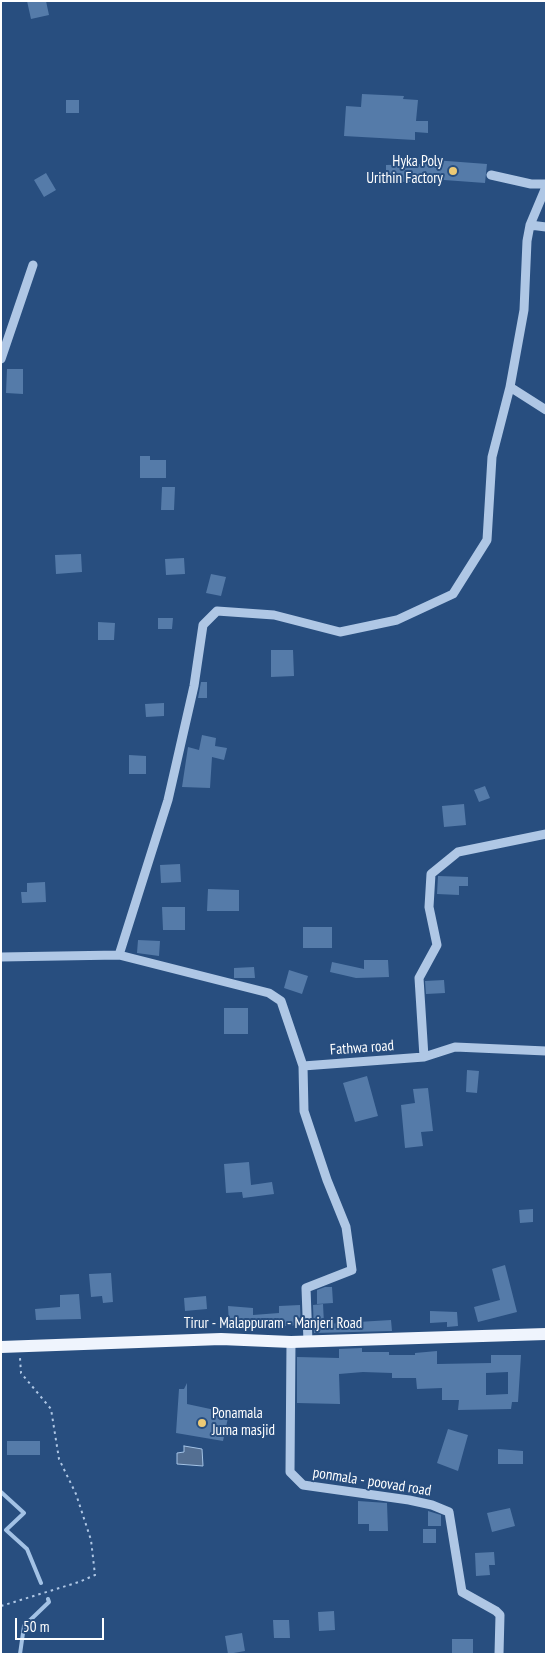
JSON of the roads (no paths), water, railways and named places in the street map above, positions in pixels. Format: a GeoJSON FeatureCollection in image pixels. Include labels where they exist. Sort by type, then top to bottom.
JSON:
{"type":"FeatureCollection","features":[{"type":"Feature","properties":{"kind":"main road","name":"Tirur - Malappuram - Manjeri Road"},"geometry":{"type":"LineString","coordinates":[[1,1347],[221,1340],[308,1342],[546,1334]]}},
{"type":"Feature","properties":{"kind":"street"},"geometry":{"type":"LineString","coordinates":[[119,955],[168,800],[194,686],[203,625],[217,611],[274,615],[340,632],[397,620],[453,594],[487,540],[492,457],[510,387],[524,310],[526,249],[530,226],[546,186],[491,176]]}},
{"type":"Feature","properties":{"kind":"street"},"geometry":{"type":"LineString","coordinates":[[530,226],[546,227]]}},
{"type":"Feature","properties":{"kind":"street"},"geometry":{"type":"LineString","coordinates":[[1,360],[33,266]]}},
{"type":"Feature","properties":{"kind":"street"},"geometry":{"type":"LineString","coordinates":[[510,387],[546,410]]}},
{"type":"Feature","properties":{"kind":"street"},"geometry":{"type":"LineString","coordinates":[[424,1057],[420,978],[437,945],[430,907],[431,874],[458,852],[546,834]]}},
{"type":"Feature","properties":{"kind":"street"},"geometry":{"type":"LineString","coordinates":[[1,956],[119,955],[269,993],[281,1001],[303,1066],[304,1111],[327,1180],[346,1227],[352,1270],[306,1288],[308,1342]]}},
{"type":"Feature","properties":{"kind":"street","name":"Fathwa road"},"geometry":{"type":"LineString","coordinates":[[303,1066],[424,1057],[455,1047],[546,1051]]}},
{"type":"Feature","properties":{"kind":"street","name":"ponmala - poovad road"},"geometry":{"type":"LineString","coordinates":[[291,1342],[290,1472],[303,1485],[408,1500],[432,1505],[449,1512],[462,1592],[500,1615],[499,1654]]}},
{"type":"Feature","properties":{"kind":"water"},"geometry":{"type":"Polygon","coordinates":[[[184,1446],[202,1449],[203,1466],[177,1464],[177,1453],[184,1452],[184,1446]]]}},
{"type":"Feature","properties":{"kind":"waterway"},"geometry":{"type":"LineString","coordinates":[[1,1492],[24,1513],[6,1530],[27,1549],[41,1583]]}},
{"type":"Feature","properties":{"kind":"waterway"},"geometry":{"type":"LineString","coordinates":[[20,1654],[24,1626],[49,1602],[48,1599]]}},
{"type":"Feature","properties":{"kind":"place","name":"Hyka Poly Urithin Factory"},"geometry":{"type":"Point","coordinates":[453,171]}},
{"type":"Feature","properties":{"kind":"place","name":"Ponamala Juma masjid"},"geometry":{"type":"Point","coordinates":[202,1423]}}]}
